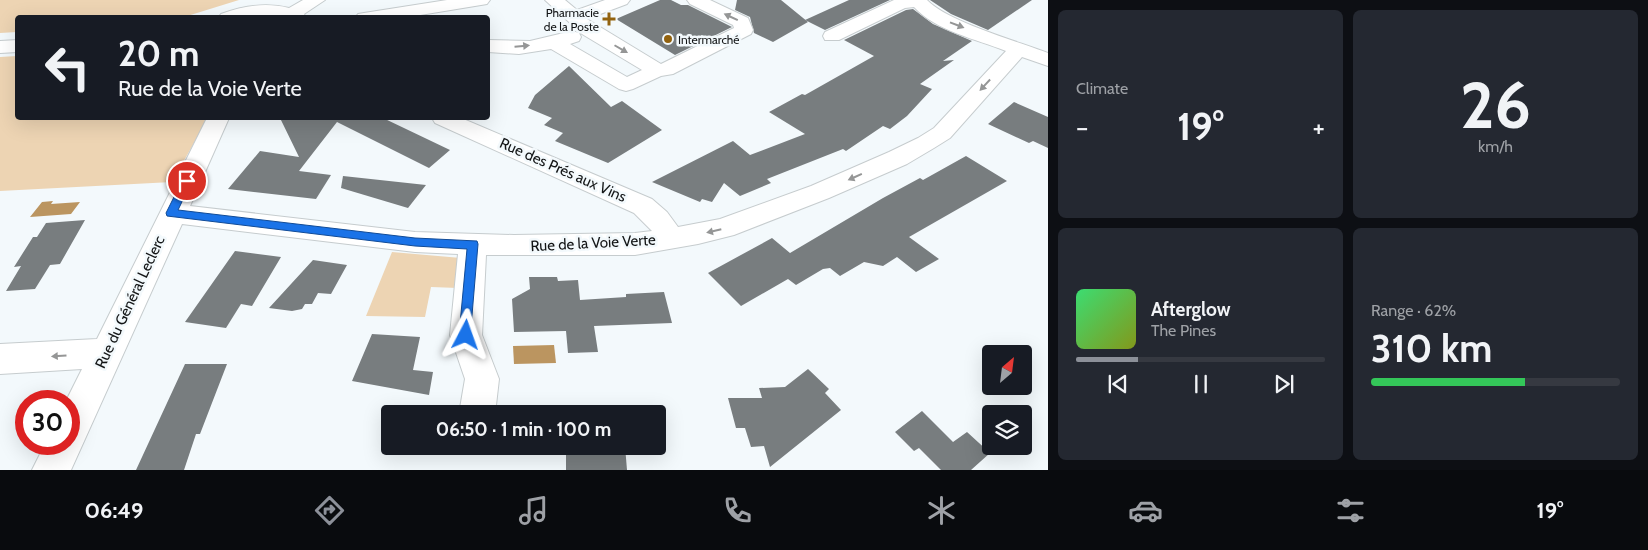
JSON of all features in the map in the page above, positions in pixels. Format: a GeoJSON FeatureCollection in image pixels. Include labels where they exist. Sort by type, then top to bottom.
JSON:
{"type":"FeatureCollection","features":[{"type":"Feature","properties":{"kind":"street"},"geometry":{"type":"LineString","coordinates":[[295,15],[316,0]]}},
{"type":"Feature","properties":{"kind":"street"},"geometry":{"type":"LineString","coordinates":[[405,15],[459,11],[481,0]]}},
{"type":"Feature","properties":{"kind":"street"},"geometry":{"type":"LineString","coordinates":[[554,0],[582,24],[657,70]]}},
{"type":"Feature","properties":{"kind":"street"},"geometry":{"type":"LineString","coordinates":[[490,46],[503,48],[556,44],[582,24],[621,0]]}},
{"type":"Feature","properties":{"kind":"street"},"geometry":{"type":"LineString","coordinates":[[556,44],[626,85],[657,70],[666,70],[744,30],[742,22],[696,0]]}},
{"type":"Feature","properties":{"kind":"street"},"geometry":{"type":"LineString","coordinates":[[832,36],[900,4],[917,1],[929,13],[945,21],[1048,60]]}},
{"type":"Feature","properties":{"kind":"street"},"geometry":{"type":"LineString","coordinates":[[236,15],[267,5],[292,15]]}},
{"type":"Feature","properties":{"kind":"street"},"geometry":{"type":"LineString","coordinates":[[0,47],[15,46]]}},
{"type":"Feature","properties":{"kind":"street","name":"Rue de la Voie Verte"},"geometry":{"type":"LineString","coordinates":[[171,213],[415,242],[635,244],[671,239],[724,228],[755,218],[820,192],[919,147],[942,133],[1019,49]]}},
{"type":"Feature","properties":{"kind":"street","name":"Rue du Général Leclerc"},"geometry":{"type":"LineString","coordinates":[[80,410],[171,213],[217,120]]}},
{"type":"Feature","properties":{"kind":"street","name":"Rue des Prés aux Vins"},"geometry":{"type":"LineString","coordinates":[[447,120],[643,206],[658,219],[671,239]]}},
{"type":"Feature","properties":{"kind":"street"},"geometry":{"type":"LineString","coordinates":[[473,244],[466,335],[482,379],[478,405]]}},
{"type":"Feature","properties":{"kind":"street"},"geometry":{"type":"LineString","coordinates":[[0,359],[108,353]]}},
{"type":"Feature","properties":{"kind":"street"},"geometry":{"type":"LineString","coordinates":[[51,470],[58,455]]}},
{"type":"Feature","properties":{"kind":"shaded area"},"geometry":{"type":"Polygon","coordinates":[[[0,0],[239,0],[190,15],[15,15],[15,32],[0,33],[0,0]]]}},
{"type":"Feature","properties":{"kind":"shaded area"},"geometry":{"type":"Polygon","coordinates":[[[15,56],[15,120],[207,120],[172,182],[0,191],[0,57],[15,56]]]}},
{"type":"Feature","properties":{"kind":"shaded area"},"geometry":{"type":"Polygon","coordinates":[[[53,201],[51,204],[80,202],[71,214],[30,217],[42,202],[53,201]]]}},
{"type":"Feature","properties":{"kind":"shaded area"},"geometry":{"type":"Polygon","coordinates":[[[392,252],[461,258],[458,288],[431,287],[425,317],[366,316],[392,252]]]}},
{"type":"Feature","properties":{"kind":"shaded area"},"geometry":{"type":"Polygon","coordinates":[[[554,345],[556,363],[514,364],[513,346],[554,345]]]}},
{"type":"Feature","properties":{"kind":"building","name":"Intermarché"},"geometry":{"type":"Polygon","coordinates":[[[660,0],[671,0],[681,5],[688,5],[732,27],[675,55],[616,19],[660,0]]]}},
{"type":"Feature","properties":{"kind":"building"},"geometry":{"type":"Polygon","coordinates":[[[737,0],[781,0],[808,22],[773,42],[754,33],[750,17],[735,10],[737,0]]]}},
{"type":"Feature","properties":{"kind":"building"},"geometry":{"type":"Polygon","coordinates":[[[849,0],[890,0],[825,30],[805,20],[849,0]]]}},
{"type":"Feature","properties":{"kind":"building"},"geometry":{"type":"Polygon","coordinates":[[[930,0],[1032,0],[988,30],[951,14],[930,0]]]}},
{"type":"Feature","properties":{"kind":"building"},"geometry":{"type":"Polygon","coordinates":[[[913,9],[933,24],[972,41],[943,61],[954,60],[920,84],[932,89],[907,116],[890,129],[883,126],[846,151],[843,149],[767,179],[771,183],[740,196],[724,183],[712,202],[702,199],[700,202],[652,182],[733,141],[750,155],[805,134],[769,112],[802,94],[805,95],[874,56],[844,40],[906,10],[913,9]]]}},
{"type":"Feature","properties":{"kind":"building"},"geometry":{"type":"Polygon","coordinates":[[[569,66],[611,107],[622,101],[662,130],[608,163],[555,141],[563,133],[544,125],[552,118],[528,108],[535,95],[569,66]]]}},
{"type":"Feature","properties":{"kind":"building"},"geometry":{"type":"Polygon","coordinates":[[[1014,102],[1048,117],[1048,148],[1033,141],[1029,143],[988,124],[1014,102]]]}},
{"type":"Feature","properties":{"kind":"building"},"geometry":{"type":"Polygon","coordinates":[[[281,120],[387,120],[450,150],[429,168],[337,122],[299,171],[331,175],[316,199],[228,189],[260,151],[299,157],[281,120]]]}},
{"type":"Feature","properties":{"kind":"building"},"geometry":{"type":"Polygon","coordinates":[[[966,156],[1007,181],[909,237],[939,259],[916,272],[897,257],[883,266],[864,262],[840,276],[830,268],[823,269],[796,285],[788,279],[741,306],[708,273],[772,238],[790,253],[883,198],[920,178],[923,180],[966,156]]]}},
{"type":"Feature","properties":{"kind":"building"},"geometry":{"type":"Polygon","coordinates":[[[343,176],[426,185],[408,208],[341,188],[343,176]]]}},
{"type":"Feature","properties":{"kind":"building"},"geometry":{"type":"Polygon","coordinates":[[[85,220],[60,264],[50,265],[35,289],[6,291],[21,266],[14,267],[33,237],[37,237],[46,223],[85,220]]]}},
{"type":"Feature","properties":{"kind":"building"},"geometry":{"type":"Polygon","coordinates":[[[235,251],[281,257],[252,306],[241,304],[226,328],[185,322],[235,251]]]}},
{"type":"Feature","properties":{"kind":"building"},"geometry":{"type":"Polygon","coordinates":[[[313,260],[347,265],[331,294],[318,293],[312,304],[305,304],[302,309],[292,311],[269,308],[313,260]]]}},
{"type":"Feature","properties":{"kind":"building"},"geometry":{"type":"Polygon","coordinates":[[[529,277],[557,277],[558,281],[578,280],[580,300],[626,297],[626,294],[664,292],[672,323],[594,326],[598,352],[568,353],[566,331],[514,332],[512,299],[530,289],[529,277]]]}},
{"type":"Feature","properties":{"kind":"building"},"geometry":{"type":"Polygon","coordinates":[[[372,334],[420,337],[413,370],[433,372],[429,395],[352,381],[372,334]]]}},
{"type":"Feature","properties":{"kind":"building"},"geometry":{"type":"Polygon","coordinates":[[[185,364],[227,364],[200,434],[196,434],[184,470],[136,470],[185,364]]]}},
{"type":"Feature","properties":{"kind":"building"},"geometry":{"type":"Polygon","coordinates":[[[808,369],[829,389],[825,393],[841,410],[770,467],[764,446],[751,447],[745,428],[736,428],[728,398],[762,398],[759,388],[785,387],[808,369]]]}},
{"type":"Feature","properties":{"kind":"building"},"geometry":{"type":"Polygon","coordinates":[[[922,411],[953,442],[967,432],[982,446],[982,455],[988,455],[971,470],[941,470],[919,448],[914,451],[895,432],[922,411]]]}},
{"type":"Feature","properties":{"kind":"building"},"geometry":{"type":"Polygon","coordinates":[[[566,455],[626,455],[627,470],[566,470],[566,455]]]}},
{"type":"Feature","properties":{"kind":"place","name":"Pharmacie de la Poste"},"geometry":{"type":"Point","coordinates":[609,19]}},
{"type":"Feature","properties":{"kind":"place","name":"Intermarché"},"geometry":{"type":"Point","coordinates":[668,39]}},
{"type":"Feature","properties":{"kind":"route"},"geometry":{"type":"LineString","coordinates":[[187,181],[171,213],[415,242],[473,244],[466,335]]}}]}
